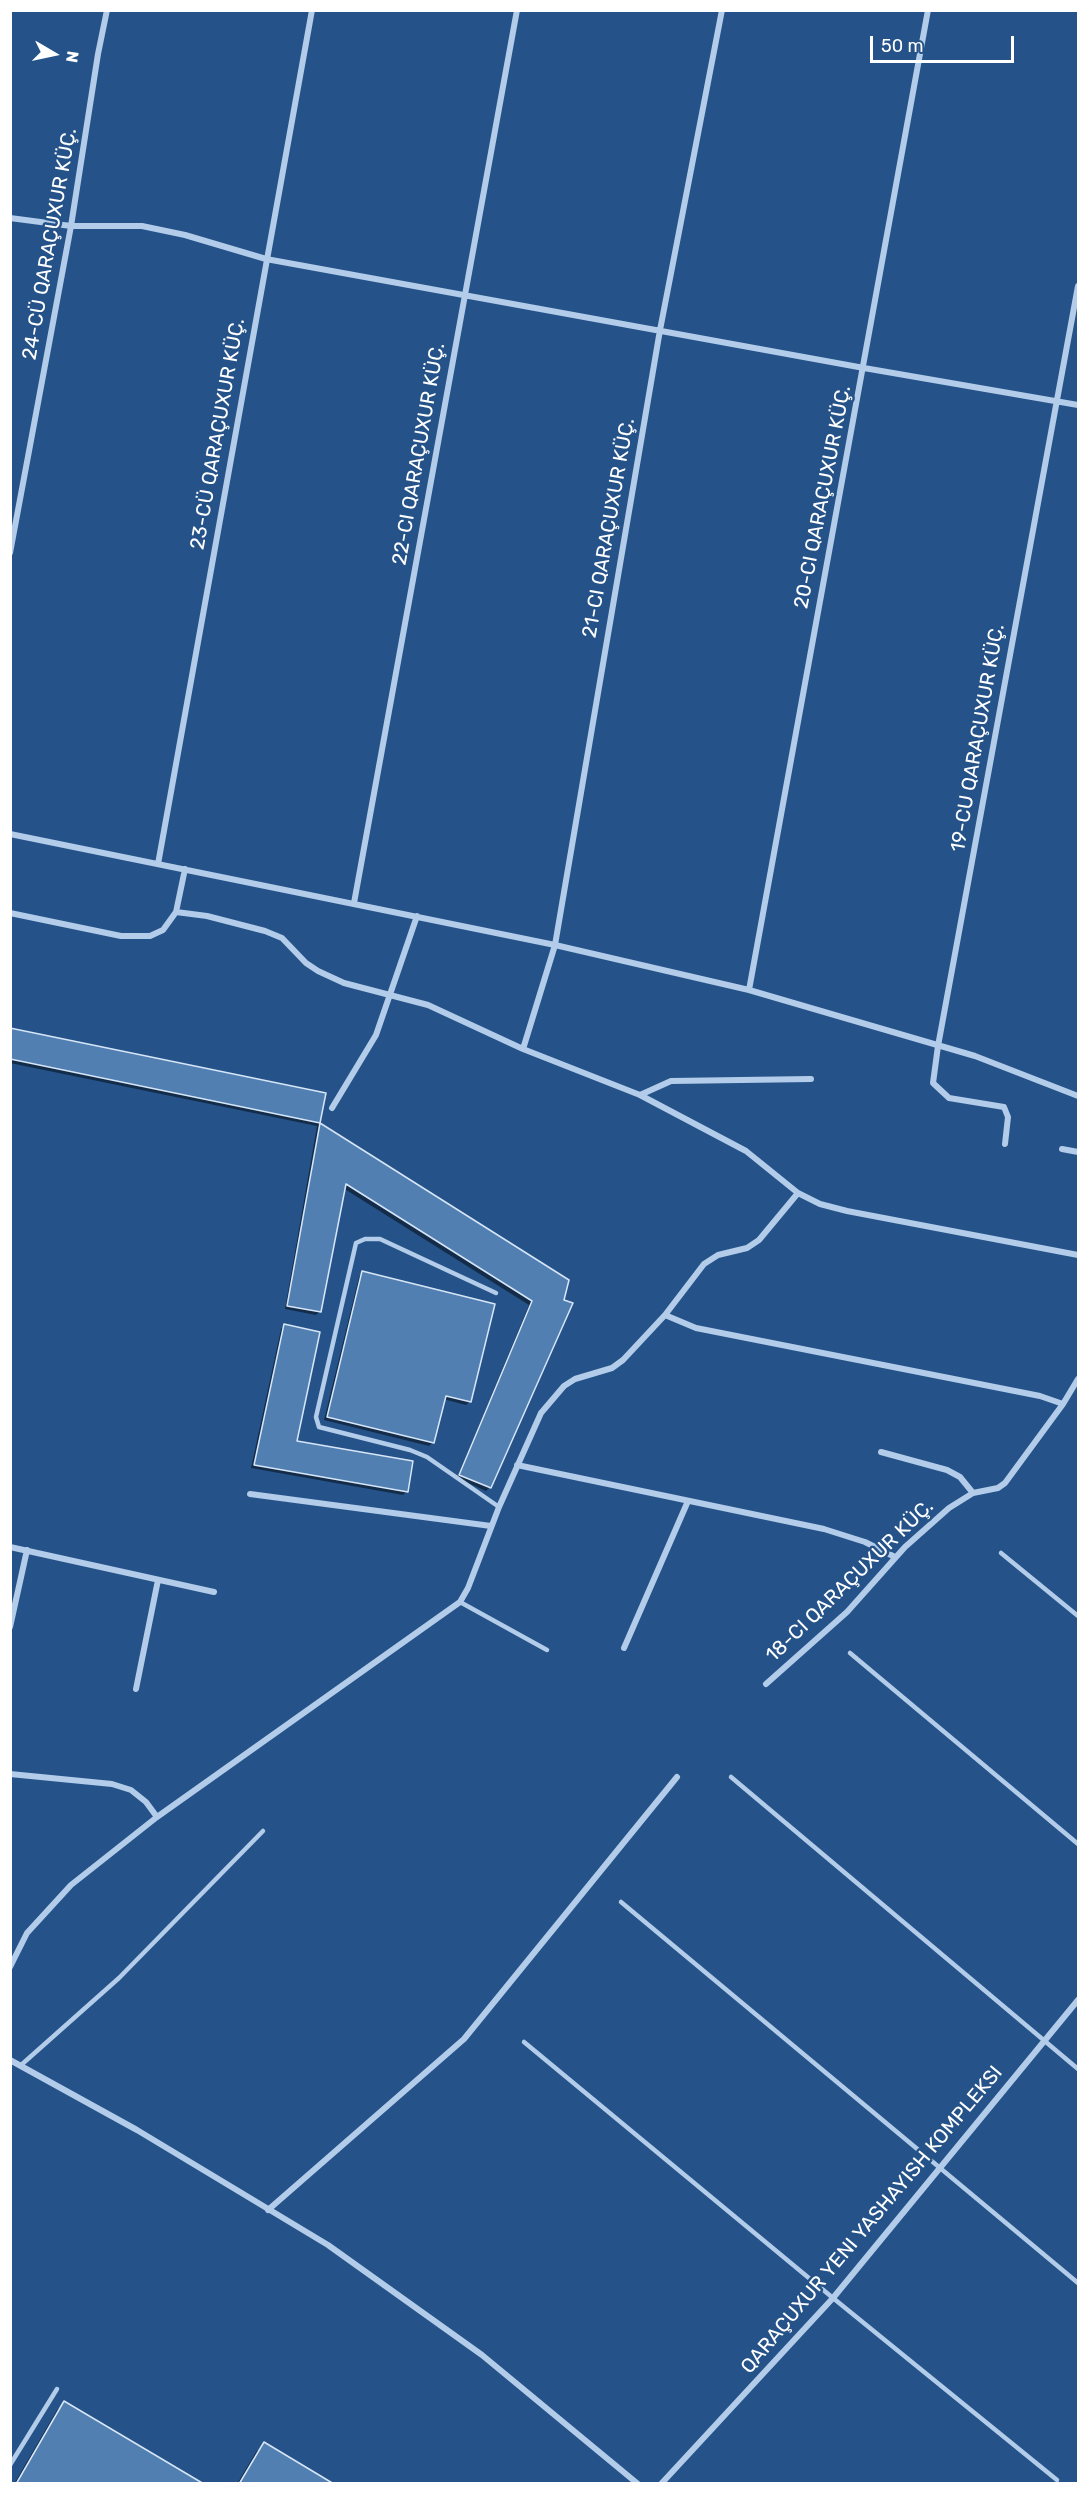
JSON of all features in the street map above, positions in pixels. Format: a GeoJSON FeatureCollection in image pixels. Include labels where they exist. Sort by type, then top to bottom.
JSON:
{"type":"FeatureCollection","features":[{"type":"Feature","properties":{"kind":"street","name":"24-CÜ QARAÇUXUR KÜÇ."},"geometry":{"type":"LineString","coordinates":[[10,554],[71,226],[98,54],[108,10]]}},
{"type":"Feature","properties":{"kind":"street","name":"23-CÜ QARAÇUXUR KÜÇ."},"geometry":{"type":"LineString","coordinates":[[158,864],[312,10]]}},
{"type":"Feature","properties":{"kind":"street","name":"22-CI QARAÇUXUR KÜÇ."},"geometry":{"type":"LineString","coordinates":[[354,903],[517,10]]}},
{"type":"Feature","properties":{"kind":"street","name":"21-CI QARAÇUXUR KÜÇ."},"geometry":{"type":"LineString","coordinates":[[523,1048],[555,945],[660,330],[722,10]]}},
{"type":"Feature","properties":{"kind":"street","name":"20-CI QARAÇUXUR KÜÇ."},"geometry":{"type":"LineString","coordinates":[[749,990],[928,10]]}},
{"type":"Feature","properties":{"kind":"street"},"geometry":{"type":"LineString","coordinates":[[10,218],[71,226],[142,226],[185,235],[266,259],[1078,405]]}},
{"type":"Feature","properties":{"kind":"street","name":"19-CU QARAÇUXUR KÜÇ."},"geometry":{"type":"LineString","coordinates":[[1005,1144],[1008,1117],[1004,1107],[949,1098],[933,1083],[1078,286]]}},
{"type":"Feature","properties":{"kind":"street"},"geometry":{"type":"LineString","coordinates":[[10,834],[555,945],[749,990],[975,1056],[1078,1096]]}},
{"type":"Feature","properties":{"kind":"street"},"geometry":{"type":"LineString","coordinates":[[10,913],[121,936],[150,936],[163,930],[176,912],[185,869]]}},
{"type":"Feature","properties":{"kind":"street"},"geometry":{"type":"LineString","coordinates":[[176,912],[207,916],[265,931],[282,938],[306,963],[318,971],[344,983],[428,1005],[523,1048],[640,1095],[746,1151],[798,1193],[820,1204],[1078,1256]]}},
{"type":"Feature","properties":{"kind":"street"},"geometry":{"type":"LineString","coordinates":[[332,1108],[376,1035],[417,916]]}},
{"type":"Feature","properties":{"kind":"street"},"geometry":{"type":"LineString","coordinates":[[640,1095],[671,1081],[811,1079]]}},
{"type":"Feature","properties":{"kind":"street"},"geometry":{"type":"LineString","coordinates":[[1062,1149],[1078,1152]]}},
{"type":"Feature","properties":{"kind":"street"},"geometry":{"type":"LineString","coordinates":[[10,1967],[27,1933],[72,1885],[157,1817],[460,1602],[468,1588],[491,1526],[541,1413],[564,1386],[575,1379],[612,1368],[623,1360],[665,1315],[704,1264],[718,1255],[747,1248],[759,1240],[798,1193]]}},
{"type":"Feature","properties":{"kind":"street"},"geometry":{"type":"LineString","coordinates":[[665,1315],[696,1328],[1040,1396],[1063,1404]]}},
{"type":"Feature","properties":{"kind":"street","name":"18-CI QARAÇUXUR KÜÇ."},"geometry":{"type":"LineString","coordinates":[[766,1684],[847,1612],[896,1557],[949,1508],[973,1493],[998,1488],[1005,1483],[1063,1404],[1078,1379]]}},
{"type":"Feature","properties":{"kind":"street"},"geometry":{"type":"LineString","coordinates":[[881,1452],[947,1470],[960,1477],[973,1493]]}},
{"type":"Feature","properties":{"kind":"street"},"geometry":{"type":"LineString","coordinates":[[517,1465],[824,1529],[865,1542],[896,1557]]}},
{"type":"Feature","properties":{"kind":"street"},"geometry":{"type":"LineString","coordinates":[[250,1494],[491,1526]]}},
{"type":"Feature","properties":{"kind":"street"},"geometry":{"type":"LineString","coordinates":[[624,1648],[688,1501]]}},
{"type":"Feature","properties":{"kind":"street"},"geometry":{"type":"LineString","coordinates":[[10,1547],[214,1592]]}},
{"type":"Feature","properties":{"kind":"street"},"geometry":{"type":"LineString","coordinates":[[10,1627],[27,1550]]}},
{"type":"Feature","properties":{"kind":"street"},"geometry":{"type":"LineString","coordinates":[[136,1689],[158,1580]]}},
{"type":"Feature","properties":{"kind":"street"},"geometry":{"type":"LineString","coordinates":[[10,1774],[112,1784],[130,1790],[146,1802],[157,1817]]}},
{"type":"Feature","properties":{"kind":"street"},"geometry":{"type":"LineString","coordinates":[[268,2210],[465,2039],[677,1777]]}},
{"type":"Feature","properties":{"kind":"street","name":"QARAÇUXUR YENI YASHAYISH KOMPLEKSI"},"geometry":{"type":"LineString","coordinates":[[661,2484],[832,2298],[1078,2000]]}},
{"type":"Feature","properties":{"kind":"street"},"geometry":{"type":"LineString","coordinates":[[10,2060],[137,2130],[328,2245],[482,2355],[638,2484]]}},
{"type":"Feature","properties":{"kind":"lane"},"geometry":{"type":"LineString","coordinates":[[496,1293],[380,1239],[365,1239],[356,1243],[316,1417],[320,1427],[410,1450],[427,1457],[499,1507]]}},
{"type":"Feature","properties":{"kind":"lane"},"geometry":{"type":"LineString","coordinates":[[1001,1553],[1078,1616]]}},
{"type":"Feature","properties":{"kind":"lane"},"geometry":{"type":"LineString","coordinates":[[460,1602],[547,1650]]}},
{"type":"Feature","properties":{"kind":"lane"},"geometry":{"type":"LineString","coordinates":[[850,1653],[1078,1844]]}},
{"type":"Feature","properties":{"kind":"lane"},"geometry":{"type":"LineString","coordinates":[[731,1777],[1078,2069]]}},
{"type":"Feature","properties":{"kind":"lane"},"geometry":{"type":"LineString","coordinates":[[20,2066],[119,1978],[263,1831]]}},
{"type":"Feature","properties":{"kind":"lane"},"geometry":{"type":"LineString","coordinates":[[621,1902],[1078,2283]]}},
{"type":"Feature","properties":{"kind":"lane"},"geometry":{"type":"LineString","coordinates":[[524,2042],[832,2298],[1057,2480]]}},
{"type":"Feature","properties":{"kind":"lane"},"geometry":{"type":"LineString","coordinates":[[10,2465],[57,2389]]}},
{"type":"Feature","properties":{"kind":"building"},"geometry":{"type":"Polygon","coordinates":[[[10,1028],[326,1093],[320,1123],[10,1059],[10,1028]]]}},
{"type":"Feature","properties":{"kind":"building"},"geometry":{"type":"Polygon","coordinates":[[[320,1123],[569,1280],[564,1300],[573,1303],[491,1488],[459,1475],[532,1301],[346,1184],[321,1312],[287,1306],[320,1123]]]}},
{"type":"Feature","properties":{"kind":"building"},"geometry":{"type":"Polygon","coordinates":[[[362,1271],[495,1304],[471,1402],[446,1396],[434,1443],[327,1417],[362,1271]]]}},
{"type":"Feature","properties":{"kind":"building"},"geometry":{"type":"Polygon","coordinates":[[[284,1324],[320,1332],[297,1441],[413,1461],[408,1492],[254,1465],[284,1324]]]}},
{"type":"Feature","properties":{"kind":"building"},"geometry":{"type":"Polygon","coordinates":[[[64,2401],[204,2484],[16,2484],[64,2401]]]}},
{"type":"Feature","properties":{"kind":"building"},"geometry":{"type":"Polygon","coordinates":[[[264,2442],[334,2484],[239,2484],[264,2442]]]}}]}
